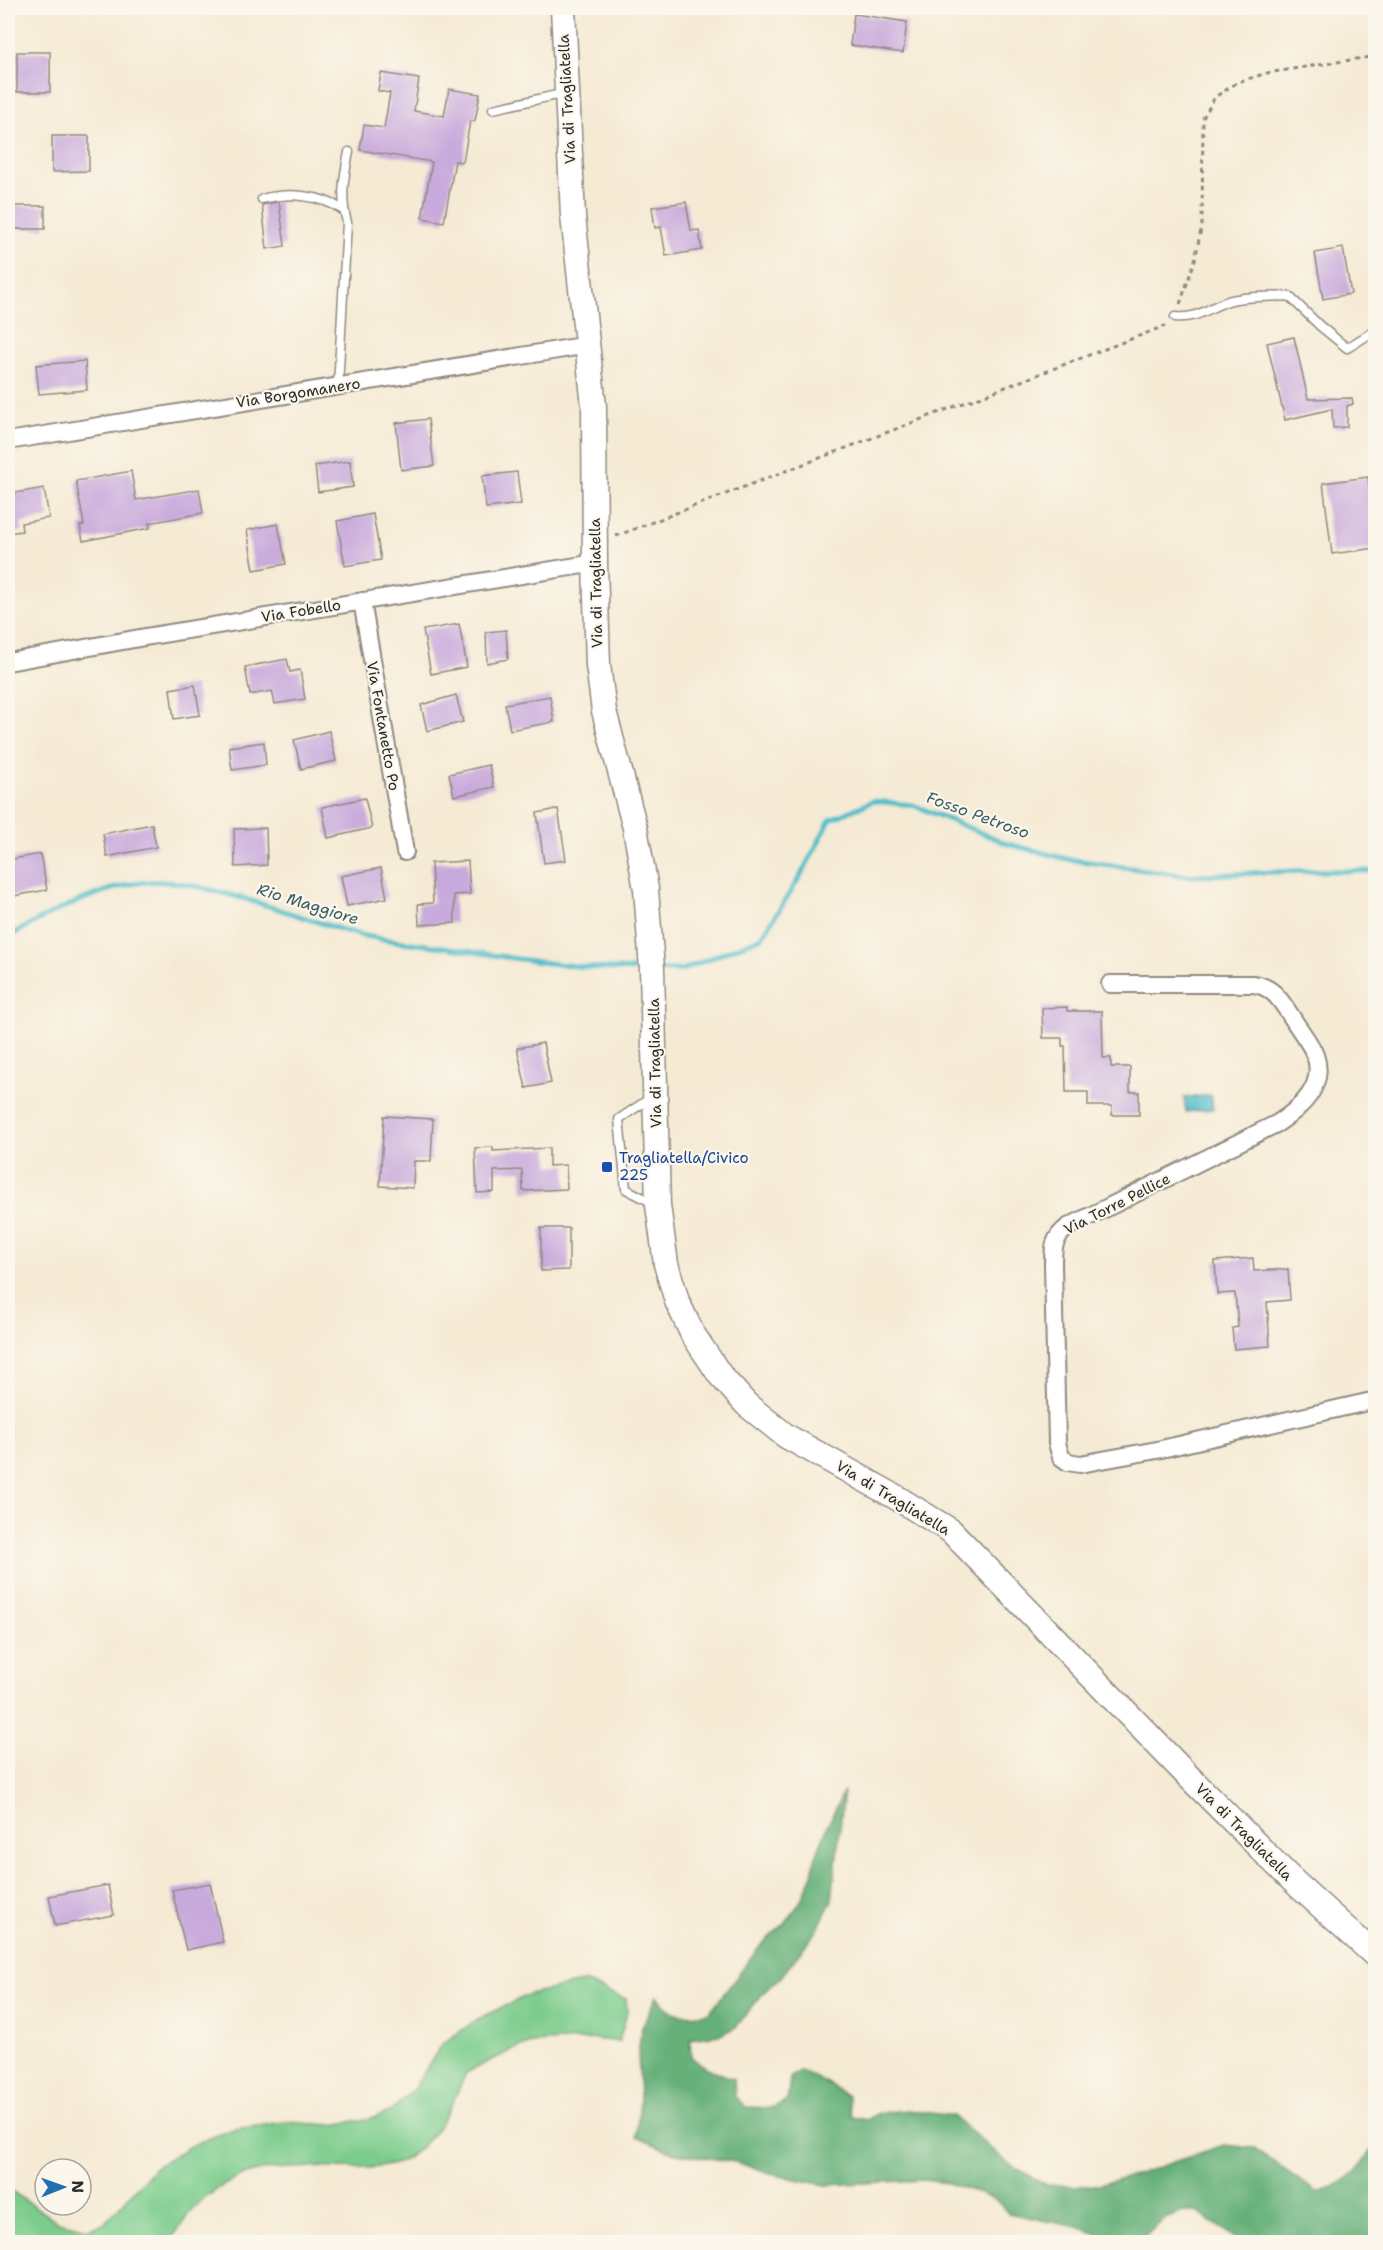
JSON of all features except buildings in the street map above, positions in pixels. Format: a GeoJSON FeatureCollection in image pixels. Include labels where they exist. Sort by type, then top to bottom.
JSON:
{"type":"FeatureCollection","features":[{"type":"Feature","properties":{"kind":"street","name":"Via di Tragliatella"},"geometry":{"type":"LineString","coordinates":[[563,8],[573,216],[596,436],[595,553],[598,665],[602,700],[613,753],[635,828],[646,889],[653,991],[658,1205],[666,1264],[677,1301],[692,1333],[720,1375],[747,1405],[786,1436],[894,1496],[951,1531],[1187,1775],[1290,1878],[1376,1956]]}},
{"type":"Feature","properties":{"kind":"street","name":"Via Borgomanero"},"geometry":{"type":"LineString","coordinates":[[8,441],[588,345]]}},
{"type":"Feature","properties":{"kind":"street","name":"Via Fobello"},"geometry":{"type":"LineString","coordinates":[[8,662],[362,601],[595,553]]}},
{"type":"Feature","properties":{"kind":"street","name":"Via Fontanetto Po"},"geometry":{"type":"LineString","coordinates":[[362,601],[405,852]]}},
{"type":"Feature","properties":{"kind":"street","name":"Via Torre Pellice"},"geometry":{"type":"LineString","coordinates":[[1110,984],[1253,984],[1265,986],[1278,997],[1311,1048],[1316,1060],[1317,1074],[1308,1099],[1296,1112],[1068,1227],[1058,1236],[1053,1248],[1053,1273],[1057,1443],[1061,1457],[1068,1462],[1080,1464],[1146,1452],[1376,1400]]}},
{"type":"Feature","properties":{"kind":"lane"},"geometry":{"type":"LineString","coordinates":[[494,110],[566,93]]}},
{"type":"Feature","properties":{"kind":"lane"},"geometry":{"type":"LineString","coordinates":[[338,387],[347,222],[343,194],[349,152]]}},
{"type":"Feature","properties":{"kind":"lane"},"geometry":{"type":"LineString","coordinates":[[262,199],[279,194],[310,197],[332,202],[344,210]]}},
{"type":"Feature","properties":{"kind":"lane"},"geometry":{"type":"LineString","coordinates":[[1175,318],[1199,315],[1229,300],[1289,296],[1347,348],[1376,330]]}},
{"type":"Feature","properties":{"kind":"lane"},"geometry":{"type":"LineString","coordinates":[[656,1094],[619,1119],[626,1189],[658,1205]]}},
{"type":"Feature","properties":{"kind":"path"},"geometry":{"type":"LineString","coordinates":[[595,553],[1164,326],[1175,318],[1195,260],[1202,224],[1203,118],[1215,97],[1238,82],[1267,73],[1376,56]]}},
{"type":"Feature","properties":{"kind":"green space"},"geometry":{"type":"Polygon","coordinates":[[[844,1791],[832,1900],[817,1930],[781,1977],[766,1990],[736,2027],[720,2035],[690,2039],[691,2057],[707,2068],[734,2079],[735,2097],[746,2107],[771,2108],[787,2101],[790,2078],[800,2071],[814,2076],[848,2096],[852,2117],[867,2120],[878,2113],[907,2110],[953,2116],[1008,2163],[1046,2185],[1088,2186],[1123,2179],[1224,2145],[1253,2148],[1317,2192],[1349,2178],[1375,2146],[1375,2233],[1365,2242],[1276,2242],[1259,2238],[1234,2237],[1197,2212],[1183,2212],[1167,2218],[1139,2240],[1122,2242],[1077,2227],[1008,2213],[995,2199],[948,2183],[923,2180],[826,2185],[770,2174],[736,2162],[675,2153],[636,2137],[640,2099],[638,2051],[642,2027],[657,1996],[668,2008],[679,2014],[709,2013],[762,1944],[785,1923],[799,1904],[811,1879],[815,1859],[827,1827],[844,1791]]]}},
{"type":"Feature","properties":{"kind":"green space"},"geometry":{"type":"Polygon","coordinates":[[[584,1982],[626,1999],[627,2012],[619,2042],[595,2039],[532,2043],[512,2050],[466,2073],[454,2100],[437,2128],[427,2141],[404,2160],[378,2167],[302,2167],[249,2173],[207,2196],[191,2211],[167,2242],[8,2242],[8,2189],[33,2206],[33,2217],[50,2217],[58,2222],[88,2229],[104,2224],[154,2168],[192,2145],[230,2130],[284,2122],[333,2125],[390,2112],[413,2090],[442,2044],[478,2019],[530,1994],[584,1982]]]}},
{"type":"Feature","properties":{"kind":"water"},"geometry":{"type":"Polygon","coordinates":[[[1211,1095],[1213,1109],[1186,1112],[1184,1098],[1211,1095]]]}},
{"type":"Feature","properties":{"kind":"waterway","name":"Fosso Petroso"},"geometry":{"type":"LineString","coordinates":[[659,970],[682,970],[762,937],[801,875],[830,820],[873,801],[913,805],[1008,844],[1067,859],[1188,876],[1297,871],[1376,871]]}},
{"type":"Feature","properties":{"kind":"waterway","name":"Rio Maggiore"},"geometry":{"type":"LineString","coordinates":[[8,937],[93,895],[129,885],[166,882],[239,897],[375,938],[545,963],[647,970]]}},
{"type":"Feature","properties":{"kind":"place","name":"Tragliatella/Civico 225"},"geometry":{"type":"Point","coordinates":[607,1167]}}]}
